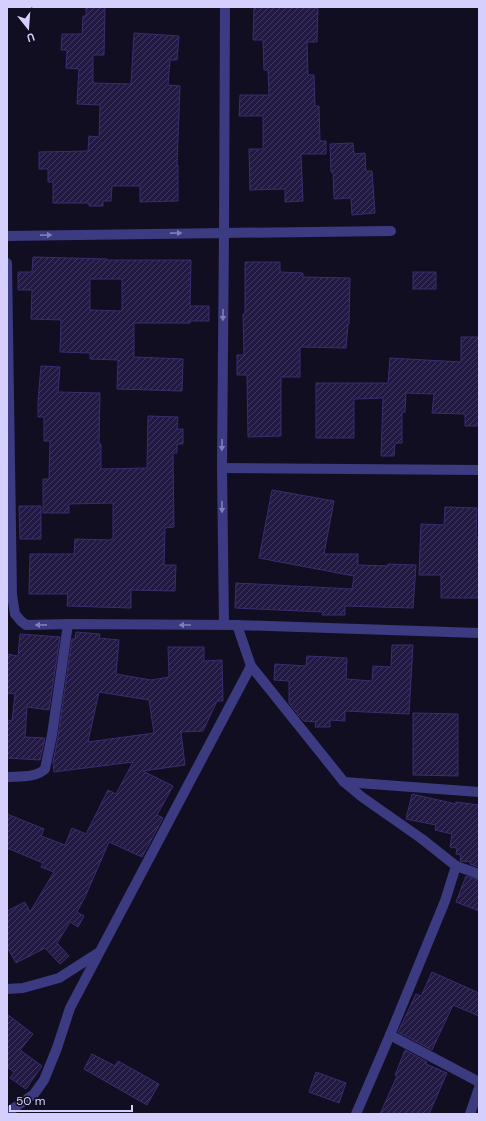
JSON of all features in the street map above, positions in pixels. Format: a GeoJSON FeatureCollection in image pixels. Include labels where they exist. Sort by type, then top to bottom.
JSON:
{"type":"FeatureCollection","features":[{"type":"Feature","properties":{"kind":"street"},"geometry":{"type":"LineString","coordinates":[[224,625],[222,468],[225,7]]}},
{"type":"Feature","properties":{"kind":"street"},"geometry":{"type":"LineString","coordinates":[[7,236],[391,231]]}},
{"type":"Feature","properties":{"kind":"street"},"geometry":{"type":"LineString","coordinates":[[7,263],[12,595],[15,614],[26,625],[224,625],[479,633]]}},
{"type":"Feature","properties":{"kind":"street"},"geometry":{"type":"LineString","coordinates":[[222,468],[479,470]]}},
{"type":"Feature","properties":{"kind":"street"},"geometry":{"type":"LineString","coordinates":[[7,777],[37,774],[45,769],[52,735],[68,624]]}},
{"type":"Feature","properties":{"kind":"street"},"geometry":{"type":"LineString","coordinates":[[237,626],[251,666],[344,782],[422,838],[456,866],[479,874]]}},
{"type":"Feature","properties":{"kind":"street"},"geometry":{"type":"LineString","coordinates":[[7,1113],[34,1094],[44,1080],[57,1048],[70,1008],[251,666]]}},
{"type":"Feature","properties":{"kind":"street"},"geometry":{"type":"LineString","coordinates":[[344,782],[479,792]]}},
{"type":"Feature","properties":{"kind":"street"},"geometry":{"type":"LineString","coordinates":[[356,1114],[445,901],[456,866]]}},
{"type":"Feature","properties":{"kind":"street"},"geometry":{"type":"LineString","coordinates":[[7,989],[23,988],[59,978],[100,952]]}},
{"type":"Feature","properties":{"kind":"street"},"geometry":{"type":"LineString","coordinates":[[390,1035],[479,1082]]}},
{"type":"Feature","properties":{"kind":"street"},"geometry":{"type":"LineString","coordinates":[[470,1114],[479,1088]]}},
{"type":"Feature","properties":{"kind":"building"},"geometry":{"type":"Polygon","coordinates":[[[86,7],[105,7],[104,55],[93,55],[93,83],[131,84],[134,33],[179,36],[177,60],[170,60],[168,85],[180,86],[177,165],[178,201],[140,202],[140,186],[112,186],[111,201],[103,201],[103,206],[89,206],[89,203],[53,203],[53,182],[48,182],[48,169],[39,169],[39,152],[88,151],[89,136],[99,137],[100,105],[77,104],[79,69],[66,68],[67,50],[61,50],[62,34],[82,34],[83,16],[86,16],[86,7]]]}},
{"type":"Feature","properties":{"kind":"building"},"geometry":{"type":"Polygon","coordinates":[[[254,7],[318,8],[317,42],[307,42],[308,75],[314,75],[315,106],[319,106],[320,141],[326,141],[326,154],[301,154],[303,201],[285,202],[285,189],[250,190],[249,149],[263,149],[263,116],[239,116],[240,95],[269,95],[268,70],[264,70],[263,40],[253,40],[254,7]]]}},
{"type":"Feature","properties":{"kind":"building"},"geometry":{"type":"Polygon","coordinates":[[[353,143],[354,154],[365,153],[366,171],[372,171],[375,213],[352,215],[351,198],[334,199],[330,144],[353,143]]]}},
{"type":"Feature","properties":{"kind":"building"},"geometry":{"type":"Polygon","coordinates":[[[33,257],[107,260],[191,260],[190,306],[209,306],[209,321],[190,321],[190,323],[134,323],[134,357],[183,359],[182,391],[117,389],[118,360],[90,359],[90,353],[60,352],[61,320],[31,319],[32,290],[18,290],[18,272],[32,272],[33,257]],[[90,279],[90,310],[122,311],[122,279],[90,279]]]}},
{"type":"Feature","properties":{"kind":"building"},"geometry":{"type":"Polygon","coordinates":[[[245,262],[280,262],[280,272],[303,273],[303,277],[350,278],[349,324],[346,348],[300,347],[300,377],[281,377],[281,436],[248,437],[247,375],[237,375],[237,355],[244,355],[243,314],[245,314],[245,262]]]}},
{"type":"Feature","properties":{"kind":"building"},"geometry":{"type":"Polygon","coordinates":[[[413,272],[436,272],[436,289],[413,289],[413,272]]]}},
{"type":"Feature","properties":{"kind":"building"},"geometry":{"type":"Polygon","coordinates":[[[461,337],[479,337],[479,426],[465,426],[465,414],[432,413],[434,394],[406,393],[405,412],[402,412],[402,443],[395,443],[394,456],[381,456],[383,398],[354,399],[354,438],[316,438],[316,383],[388,383],[390,358],[461,362],[461,337]]]}},
{"type":"Feature","properties":{"kind":"building"},"geometry":{"type":"Polygon","coordinates":[[[41,366],[60,367],[58,392],[100,393],[99,444],[101,444],[101,469],[147,468],[148,416],[178,417],[177,429],[183,429],[183,444],[177,444],[177,453],[173,453],[174,527],[165,528],[164,565],[176,565],[175,591],[131,590],[131,608],[67,606],[68,594],[29,594],[30,554],[74,554],[75,539],[113,539],[113,503],[69,504],[69,513],[43,513],[43,479],[49,479],[50,441],[44,441],[44,417],[38,417],[41,366]]]}},
{"type":"Feature","properties":{"kind":"building"},"geometry":{"type":"Polygon","coordinates":[[[272,490],[334,501],[324,554],[358,554],[358,565],[416,565],[413,608],[345,606],[345,615],[322,615],[323,612],[235,608],[236,583],[352,589],[354,576],[259,558],[272,490]]]}},
{"type":"Feature","properties":{"kind":"building"},"geometry":{"type":"Polygon","coordinates":[[[19,506],[41,506],[41,539],[20,539],[19,506]]]}},
{"type":"Feature","properties":{"kind":"building"},"geometry":{"type":"Polygon","coordinates":[[[445,507],[477,508],[476,537],[479,537],[479,598],[441,598],[441,575],[419,575],[421,524],[444,525],[445,507]]]}},
{"type":"Feature","properties":{"kind":"building"},"geometry":{"type":"Polygon","coordinates":[[[76,632],[100,634],[99,638],[119,640],[116,674],[151,680],[169,677],[168,647],[204,647],[204,661],[222,660],[223,701],[217,701],[203,731],[181,732],[185,765],[143,771],[173,786],[157,815],[163,818],[142,857],[109,842],[77,912],[84,916],[78,927],[70,922],[57,943],[69,956],[60,964],[45,948],[16,963],[7,947],[7,911],[25,902],[30,912],[54,872],[41,867],[43,863],[7,848],[7,814],[44,829],[41,836],[65,845],[72,828],[86,834],[108,790],[116,794],[133,762],[54,772],[53,762],[72,639],[75,639],[76,632]],[[99,692],[88,742],[154,733],[149,700],[99,692]]]}},
{"type":"Feature","properties":{"kind":"building"},"geometry":{"type":"Polygon","coordinates":[[[20,634],[60,637],[49,710],[27,707],[25,737],[45,738],[40,760],[7,758],[7,720],[12,721],[15,694],[7,693],[7,654],[18,656],[20,634]]]}},
{"type":"Feature","properties":{"kind":"building"},"geometry":{"type":"Polygon","coordinates":[[[392,645],[413,645],[409,714],[345,711],[345,721],[330,720],[330,727],[315,727],[316,722],[304,721],[289,703],[289,681],[274,680],[275,664],[306,666],[307,656],[347,658],[346,679],[372,681],[373,666],[391,667],[392,645]]]}},
{"type":"Feature","properties":{"kind":"building"},"geometry":{"type":"Polygon","coordinates":[[[413,713],[458,714],[458,776],[413,775],[413,713]]]}},
{"type":"Feature","properties":{"kind":"building"},"geometry":{"type":"Polygon","coordinates":[[[412,794],[456,804],[456,802],[479,805],[479,867],[470,864],[471,862],[460,861],[461,855],[456,854],[457,848],[450,847],[452,834],[435,830],[436,825],[406,819],[412,794]]]}},
{"type":"Feature","properties":{"kind":"building"},"geometry":{"type":"Polygon","coordinates":[[[466,876],[479,880],[479,911],[456,902],[466,876]]]}},
{"type":"Feature","properties":{"kind":"building"},"geometry":{"type":"Polygon","coordinates":[[[432,972],[479,993],[479,1016],[453,1005],[432,1050],[398,1032],[416,994],[421,996],[432,972]]]}},
{"type":"Feature","properties":{"kind":"building"},"geometry":{"type":"Polygon","coordinates":[[[7,1014],[33,1034],[20,1050],[42,1066],[26,1089],[10,1078],[14,1072],[7,1067],[7,1014]]]}},
{"type":"Feature","properties":{"kind":"building"},"geometry":{"type":"Polygon","coordinates":[[[405,1050],[427,1062],[426,1064],[447,1073],[429,1114],[380,1114],[397,1076],[395,1075],[405,1050]]]}},
{"type":"Feature","properties":{"kind":"building"},"geometry":{"type":"Polygon","coordinates":[[[92,1054],[115,1066],[118,1061],[159,1084],[147,1105],[84,1069],[92,1054]]]}},
{"type":"Feature","properties":{"kind":"building"},"geometry":{"type":"Polygon","coordinates":[[[316,1072],[346,1083],[339,1103],[309,1092],[316,1072]]]}}]}
